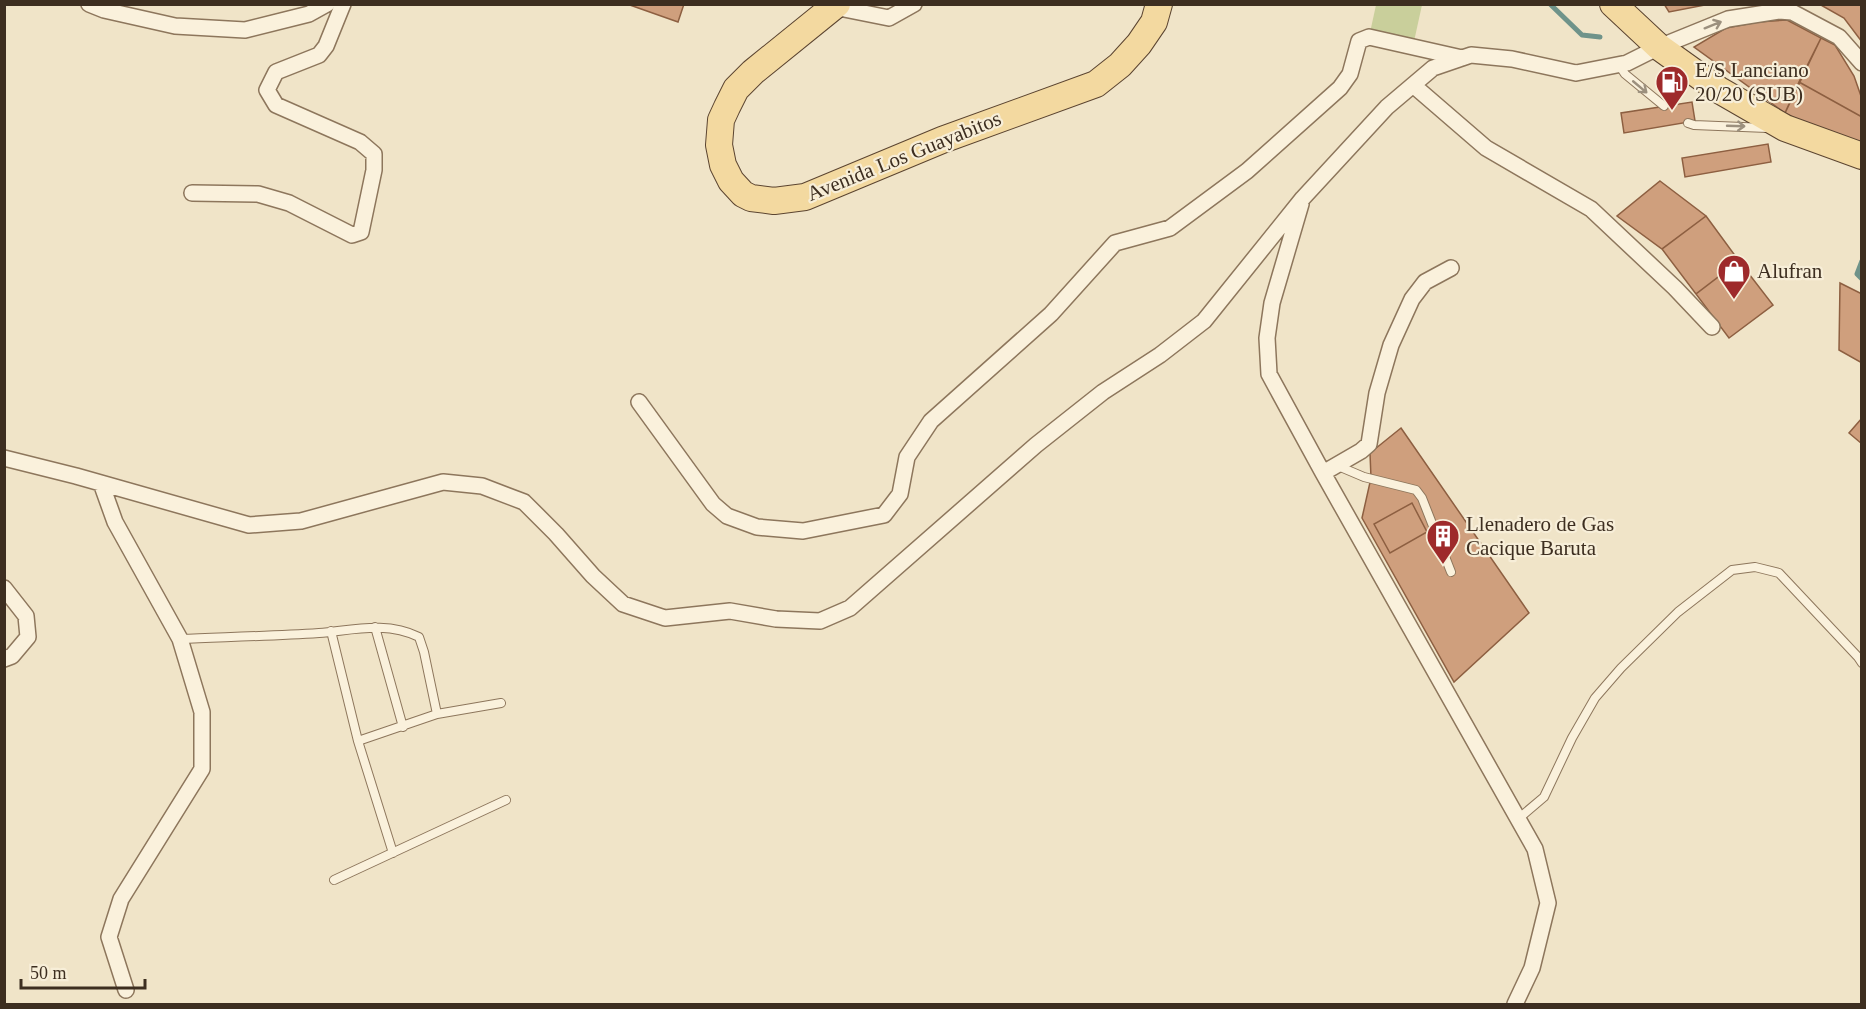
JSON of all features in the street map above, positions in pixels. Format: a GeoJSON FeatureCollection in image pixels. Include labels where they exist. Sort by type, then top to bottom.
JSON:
{"type":"FeatureCollection","features":[{"type":"Feature","properties":{"kind":"main road","name":"Avenida Los Guayabitos"},"geometry":{"type":"LineString","coordinates":[[835,6],[753,72],[736,89],[727,107],[722,120],[719,144],[723,165],[731,181],[751,198],[774,201],[805,197],[952,136],[1096,84],[1120,65],[1139,44],[1154,22],[1159,4]]}},
{"type":"Feature","properties":{"kind":"main road"},"geometry":{"type":"LineString","coordinates":[[1613,4],[1659,47],[1719,90],[1785,128],[1862,156]]}},
{"type":"Feature","properties":{"kind":"street"},"geometry":{"type":"LineString","coordinates":[[89,4],[104,10],[175,26],[245,30],[309,14],[327,4]]}},
{"type":"Feature","properties":{"kind":"street"},"geometry":{"type":"LineString","coordinates":[[192,194],[258,194],[289,203],[352,235],[361,232],[374,170],[374,154],[360,142],[276,105],[267,90],[276,72],[319,54],[326,46],[343,4]]}},
{"type":"Feature","properties":{"kind":"street"},"geometry":{"type":"LineString","coordinates":[[835,6],[889,18],[914,4]]}},
{"type":"Feature","properties":{"kind":"street"},"geometry":{"type":"LineString","coordinates":[[4,458],[249,525],[301,522],[443,482],[482,486],[524,502],[593,576],[623,604],[665,618],[730,611],[776,619],[820,621],[850,608],[1036,445],[1103,392],[1160,355],[1204,321],[1303,198],[1387,107],[1433,68],[1471,55],[1512,59],[1576,73],[1627,63],[1659,47],[1728,19],[1792,8],[1839,37],[1862,63]]}},
{"type":"Feature","properties":{"kind":"street"},"geometry":{"type":"LineString","coordinates":[[639,402],[713,504],[727,516],[757,527],[803,531],[884,515],[900,494],[907,457],[931,421],[1051,314],[1115,243],[1170,228],[1256,164],[1340,88],[1350,74],[1359,41],[1369,37],[1462,58]]}},
{"type":"Feature","properties":{"kind":"street"},"geometry":{"type":"LineString","coordinates":[[1413,85],[1486,148],[1591,208],[1675,288],[1712,327]]}},
{"type":"Feature","properties":{"kind":"street"},"geometry":{"type":"LineString","coordinates":[[1303,198],[1272,303],[1267,338],[1269,374],[1535,849],[1548,903],[1532,968],[1515,1005]]}},
{"type":"Feature","properties":{"kind":"street"},"geometry":{"type":"LineString","coordinates":[[1323,473],[1361,452],[1369,444],[1377,393],[1391,345],[1412,298],[1425,282],[1451,268]]}},
{"type":"Feature","properties":{"kind":"street"},"geometry":{"type":"LineString","coordinates":[[101,483],[115,522],[180,639],[202,712],[202,770],[121,898],[109,936],[126,990]]}},
{"type":"Feature","properties":{"kind":"street"},"geometry":{"type":"LineString","coordinates":[[4,588],[26,616],[28,638],[12,656],[4,659]]}},
{"type":"Feature","properties":{"kind":"lane"},"geometry":{"type":"LineString","coordinates":[[1619,64],[1625,74],[1664,106]]}},
{"type":"Feature","properties":{"kind":"lane"},"geometry":{"type":"LineString","coordinates":[[1688,123],[1785,128]]}},
{"type":"Feature","properties":{"kind":"lane"},"geometry":{"type":"LineString","coordinates":[[1338,466],[1364,477],[1416,490],[1422,498],[1451,572]]}},
{"type":"Feature","properties":{"kind":"lane"},"geometry":{"type":"LineString","coordinates":[[1518,819],[1544,797],[1572,738],[1595,698],[1621,668],[1678,612],[1732,570],[1755,567],[1779,573],[1862,663]]}},
{"type":"Feature","properties":{"kind":"lane"},"geometry":{"type":"LineString","coordinates":[[180,639],[331,631],[363,627],[392,628],[408,632],[419,637],[437,714]]}},
{"type":"Feature","properties":{"kind":"lane"},"geometry":{"type":"LineString","coordinates":[[375,627],[403,727]]}},
{"type":"Feature","properties":{"kind":"lane"},"geometry":{"type":"LineString","coordinates":[[331,631],[358,741],[393,853]]}},
{"type":"Feature","properties":{"kind":"lane"},"geometry":{"type":"LineString","coordinates":[[358,741],[437,714],[501,703]]}},
{"type":"Feature","properties":{"kind":"lane"},"geometry":{"type":"LineString","coordinates":[[334,880],[506,800]]}},
{"type":"Feature","properties":{"kind":"green space"},"geometry":{"type":"Polygon","coordinates":[[[1376,5],[1422,5],[1413,46],[1369,37],[1376,5]]]}},
{"type":"Feature","properties":{"kind":"building"},"geometry":{"type":"Polygon","coordinates":[[[627,4],[684,4],[678,22],[627,4]]]}},
{"type":"Feature","properties":{"kind":"building"},"geometry":{"type":"Polygon","coordinates":[[[1664,4],[1710,4],[1669,12],[1664,4]]]}},
{"type":"Feature","properties":{"kind":"building"},"geometry":{"type":"Polygon","coordinates":[[[1819,4],[1862,4],[1862,42],[1844,18],[1819,4]]]}},
{"type":"Feature","properties":{"kind":"building"},"geometry":{"type":"Polygon","coordinates":[[[1787,20],[1821,38],[1785,113],[1694,47],[1726,28],[1787,20]]]}},
{"type":"Feature","properties":{"kind":"building"},"geometry":{"type":"Polygon","coordinates":[[[1821,38],[1835,45],[1854,76],[1862,99],[1862,117],[1799,82],[1821,38]]]}},
{"type":"Feature","properties":{"kind":"building"},"geometry":{"type":"Polygon","coordinates":[[[1799,82],[1862,117],[1862,142],[1823,133],[1785,113],[1799,82]]]}},
{"type":"Feature","properties":{"kind":"building"},"geometry":{"type":"Polygon","coordinates":[[[1692,102],[1695,121],[1624,133],[1621,113],[1692,102]]]}},
{"type":"Feature","properties":{"kind":"building"},"geometry":{"type":"Polygon","coordinates":[[[1768,144],[1771,162],[1685,177],[1682,158],[1768,144]]]}},
{"type":"Feature","properties":{"kind":"building"},"geometry":{"type":"Polygon","coordinates":[[[1660,181],[1706,216],[1662,249],[1617,216],[1660,181]]]}},
{"type":"Feature","properties":{"kind":"building"},"geometry":{"type":"Polygon","coordinates":[[[1706,216],[1739,261],[1696,294],[1662,249],[1706,216]]]}},
{"type":"Feature","properties":{"kind":"building","name":"Alufran"},"geometry":{"type":"Polygon","coordinates":[[[1739,261],[1773,305],[1729,338],[1696,294],[1739,261]]]}},
{"type":"Feature","properties":{"kind":"building"},"geometry":{"type":"Polygon","coordinates":[[[1840,283],[1862,294],[1862,363],[1839,350],[1840,283]]]}},
{"type":"Feature","properties":{"kind":"building"},"geometry":{"type":"Polygon","coordinates":[[[1862,418],[1862,444],[1849,433],[1862,418]]]}},
{"type":"Feature","properties":{"kind":"building","name":"Llenadero de Gas Cacique Baruta"},"geometry":{"type":"Polygon","coordinates":[[[1401,428],[1529,613],[1454,682],[1362,518],[1371,478],[1370,453],[1401,428]]]}},
{"type":"Feature","properties":{"kind":"building"},"geometry":{"type":"Polygon","coordinates":[[[1412,503],[1427,532],[1390,553],[1374,524],[1412,503]]]}},
{"type":"Feature","properties":{"kind":"waterway"},"geometry":{"type":"LineString","coordinates":[[1550,4],[1582,35],[1600,37]]}},
{"type":"Feature","properties":{"kind":"waterway"},"geometry":{"type":"LineString","coordinates":[[1862,261],[1857,274],[1862,279]]}},
{"type":"Feature","properties":{"kind":"place","name":"E/S Lanciano 20/20 (SUB)"},"geometry":{"type":"Point","coordinates":[1672,111]}},
{"type":"Feature","properties":{"kind":"place","name":"Alufran"},"geometry":{"type":"Point","coordinates":[1734,300]}},
{"type":"Feature","properties":{"kind":"place","name":"Llenadero de Gas Cacique Baruta"},"geometry":{"type":"Point","coordinates":[1443,565]}}]}
